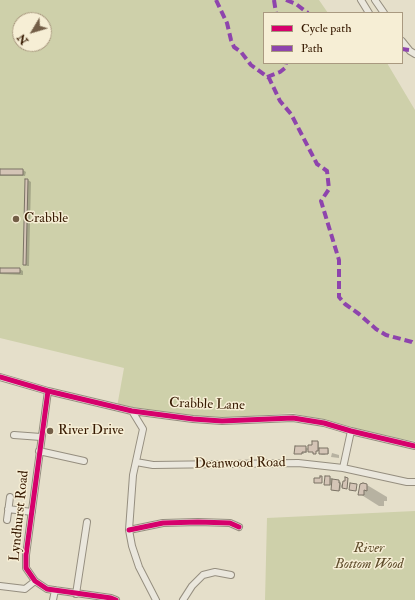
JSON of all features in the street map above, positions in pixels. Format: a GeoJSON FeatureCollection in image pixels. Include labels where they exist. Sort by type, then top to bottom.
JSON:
{"type":"FeatureCollection","features":[{"type":"Feature","properties":{"kind":"street"},"geometry":{"type":"LineString","coordinates":[[361,0],[368,12]]}},
{"type":"Feature","properties":{"kind":"street"},"geometry":{"type":"LineString","coordinates":[[375,0],[383,12]]}},
{"type":"Feature","properties":{"kind":"street"},"geometry":{"type":"LineString","coordinates":[[403,42],[410,51],[415,54]]}},
{"type":"Feature","properties":{"kind":"street","name":"Crabble Lane"},"geometry":{"type":"LineString","coordinates":[[0,377],[48,391],[132,411],[222,421],[293,418],[324,423],[415,446]]}},
{"type":"Feature","properties":{"kind":"street","name":"Lyndhurst Road"},"geometry":{"type":"LineString","coordinates":[[35,581],[26,568],[25,562],[48,391]]}},
{"type":"Feature","properties":{"kind":"street"},"geometry":{"type":"LineString","coordinates":[[132,411],[143,429],[133,474],[129,530],[132,546],[139,567],[156,600]]}},
{"type":"Feature","properties":{"kind":"street"},"geometry":{"type":"LineString","coordinates":[[343,468],[351,431]]}},
{"type":"Feature","properties":{"kind":"street"},"geometry":{"type":"LineString","coordinates":[[14,435],[41,437]]}},
{"type":"Feature","properties":{"kind":"street"},"geometry":{"type":"LineString","coordinates":[[39,451],[84,461]]}},
{"type":"Feature","properties":{"kind":"street","name":"Deanwood Road"},"geometry":{"type":"LineString","coordinates":[[136,462],[153,465],[298,463],[343,468],[407,482],[415,482]]}},
{"type":"Feature","properties":{"kind":"street"},"geometry":{"type":"LineString","coordinates":[[7,520],[10,497]]}},
{"type":"Feature","properties":{"kind":"street"},"geometry":{"type":"LineString","coordinates":[[8,509],[32,512]]}},
{"type":"Feature","properties":{"kind":"street"},"geometry":{"type":"LineString","coordinates":[[76,594],[87,522]]}},
{"type":"Feature","properties":{"kind":"street"},"geometry":{"type":"LineString","coordinates":[[129,530],[164,523],[198,522],[230,523],[239,527]]}},
{"type":"Feature","properties":{"kind":"street"},"geometry":{"type":"LineString","coordinates":[[183,600],[192,586],[203,575],[215,572],[231,575]]}},
{"type":"Feature","properties":{"kind":"street"},"geometry":{"type":"LineString","coordinates":[[0,586],[24,589],[35,581],[47,589],[116,600]]}},
{"type":"Feature","properties":{"kind":"street"},"geometry":{"type":"LineString","coordinates":[[53,600],[55,590]]}},
{"type":"Feature","properties":{"kind":"green space"},"geometry":{"type":"Polygon","coordinates":[[[0,0],[319,0],[327,12],[263,12],[263,64],[388,64],[415,110],[415,441],[386,437],[293,413],[217,419],[117,407],[124,368],[0,338],[0,0]]]}},
{"type":"Feature","properties":{"kind":"green space","name":"River Bottom Wood"},"geometry":{"type":"Polygon","coordinates":[[[415,511],[415,600],[265,600],[267,518],[415,511]]]}},
{"type":"Feature","properties":{"kind":"building"},"geometry":{"type":"Polygon","coordinates":[[[0,169],[23,169],[23,175],[0,175],[0,169]]]}},
{"type":"Feature","properties":{"kind":"building"},"geometry":{"type":"Polygon","coordinates":[[[25,179],[28,179],[26,265],[23,265],[25,179]]]}},
{"type":"Feature","properties":{"kind":"building"},"geometry":{"type":"Polygon","coordinates":[[[0,268],[20,268],[20,273],[0,273],[0,268]]]}},
{"type":"Feature","properties":{"kind":"building"},"geometry":{"type":"Polygon","coordinates":[[[312,441],[318,441],[318,451],[316,451],[316,454],[313,454],[313,452],[308,452],[308,445],[312,445],[312,441]]]}},
{"type":"Feature","properties":{"kind":"building"},"geometry":{"type":"Polygon","coordinates":[[[295,446],[306,446],[306,452],[302,452],[302,454],[294,454],[295,446]]]}},
{"type":"Feature","properties":{"kind":"building"},"geometry":{"type":"Polygon","coordinates":[[[319,448],[328,448],[328,454],[319,454],[319,448]]]}},
{"type":"Feature","properties":{"kind":"building"},"geometry":{"type":"Polygon","coordinates":[[[320,476],[322,476],[322,483],[314,483],[314,478],[320,478],[320,476]]]}},
{"type":"Feature","properties":{"kind":"building"},"geometry":{"type":"Polygon","coordinates":[[[325,476],[330,476],[330,485],[324,485],[325,476]]]}},
{"type":"Feature","properties":{"kind":"building"},"geometry":{"type":"Polygon","coordinates":[[[345,477],[348,478],[347,489],[342,488],[345,477]]]}},
{"type":"Feature","properties":{"kind":"building"},"geometry":{"type":"Polygon","coordinates":[[[332,479],[339,480],[339,491],[331,490],[332,479]]]}},
{"type":"Feature","properties":{"kind":"building"},"geometry":{"type":"Polygon","coordinates":[[[350,483],[357,484],[356,491],[349,490],[350,483]]]}},
{"type":"Feature","properties":{"kind":"building"},"geometry":{"type":"Polygon","coordinates":[[[360,484],[367,484],[367,491],[364,490],[364,495],[358,495],[360,484]]]}},
{"type":"Feature","properties":{"kind":"marked path"},"geometry":{"type":"LineString","coordinates":[[216,0],[227,23],[234,47],[241,52],[251,65],[269,78],[280,101],[291,114],[317,164],[327,171],[329,189],[321,201],[339,260],[339,297],[345,304],[376,329],[386,335],[415,344]]}},
{"type":"Feature","properties":{"kind":"marked path"},"geometry":{"type":"LineString","coordinates":[[274,0],[276,12]]}},
{"type":"Feature","properties":{"kind":"marked path"},"geometry":{"type":"LineString","coordinates":[[286,0],[296,4],[307,12]]}},
{"type":"Feature","properties":{"kind":"marked path"},"geometry":{"type":"LineString","coordinates":[[403,49],[409,50]]}},
{"type":"Feature","properties":{"kind":"marked path"},"geometry":{"type":"LineString","coordinates":[[267,77],[280,72],[285,68],[286,64]]}},
{"type":"Feature","properties":{"kind":"cycle path"},"geometry":{"type":"LineString","coordinates":[[0,377],[48,391],[132,411],[193,419],[222,421],[293,418],[324,423],[415,446]]}},
{"type":"Feature","properties":{"kind":"cycle path"},"geometry":{"type":"LineString","coordinates":[[48,391],[26,555],[26,568],[35,581],[47,589],[116,600]]}},
{"type":"Feature","properties":{"kind":"cycle path"},"geometry":{"type":"LineString","coordinates":[[129,530],[163,523],[198,522],[230,523],[239,527]]}},
{"type":"Feature","properties":{"kind":"place","name":"Crabble"},"geometry":{"type":"Point","coordinates":[16,219]}},
{"type":"Feature","properties":{"kind":"place","name":"River Drive"},"geometry":{"type":"Point","coordinates":[50,431]}}]}
